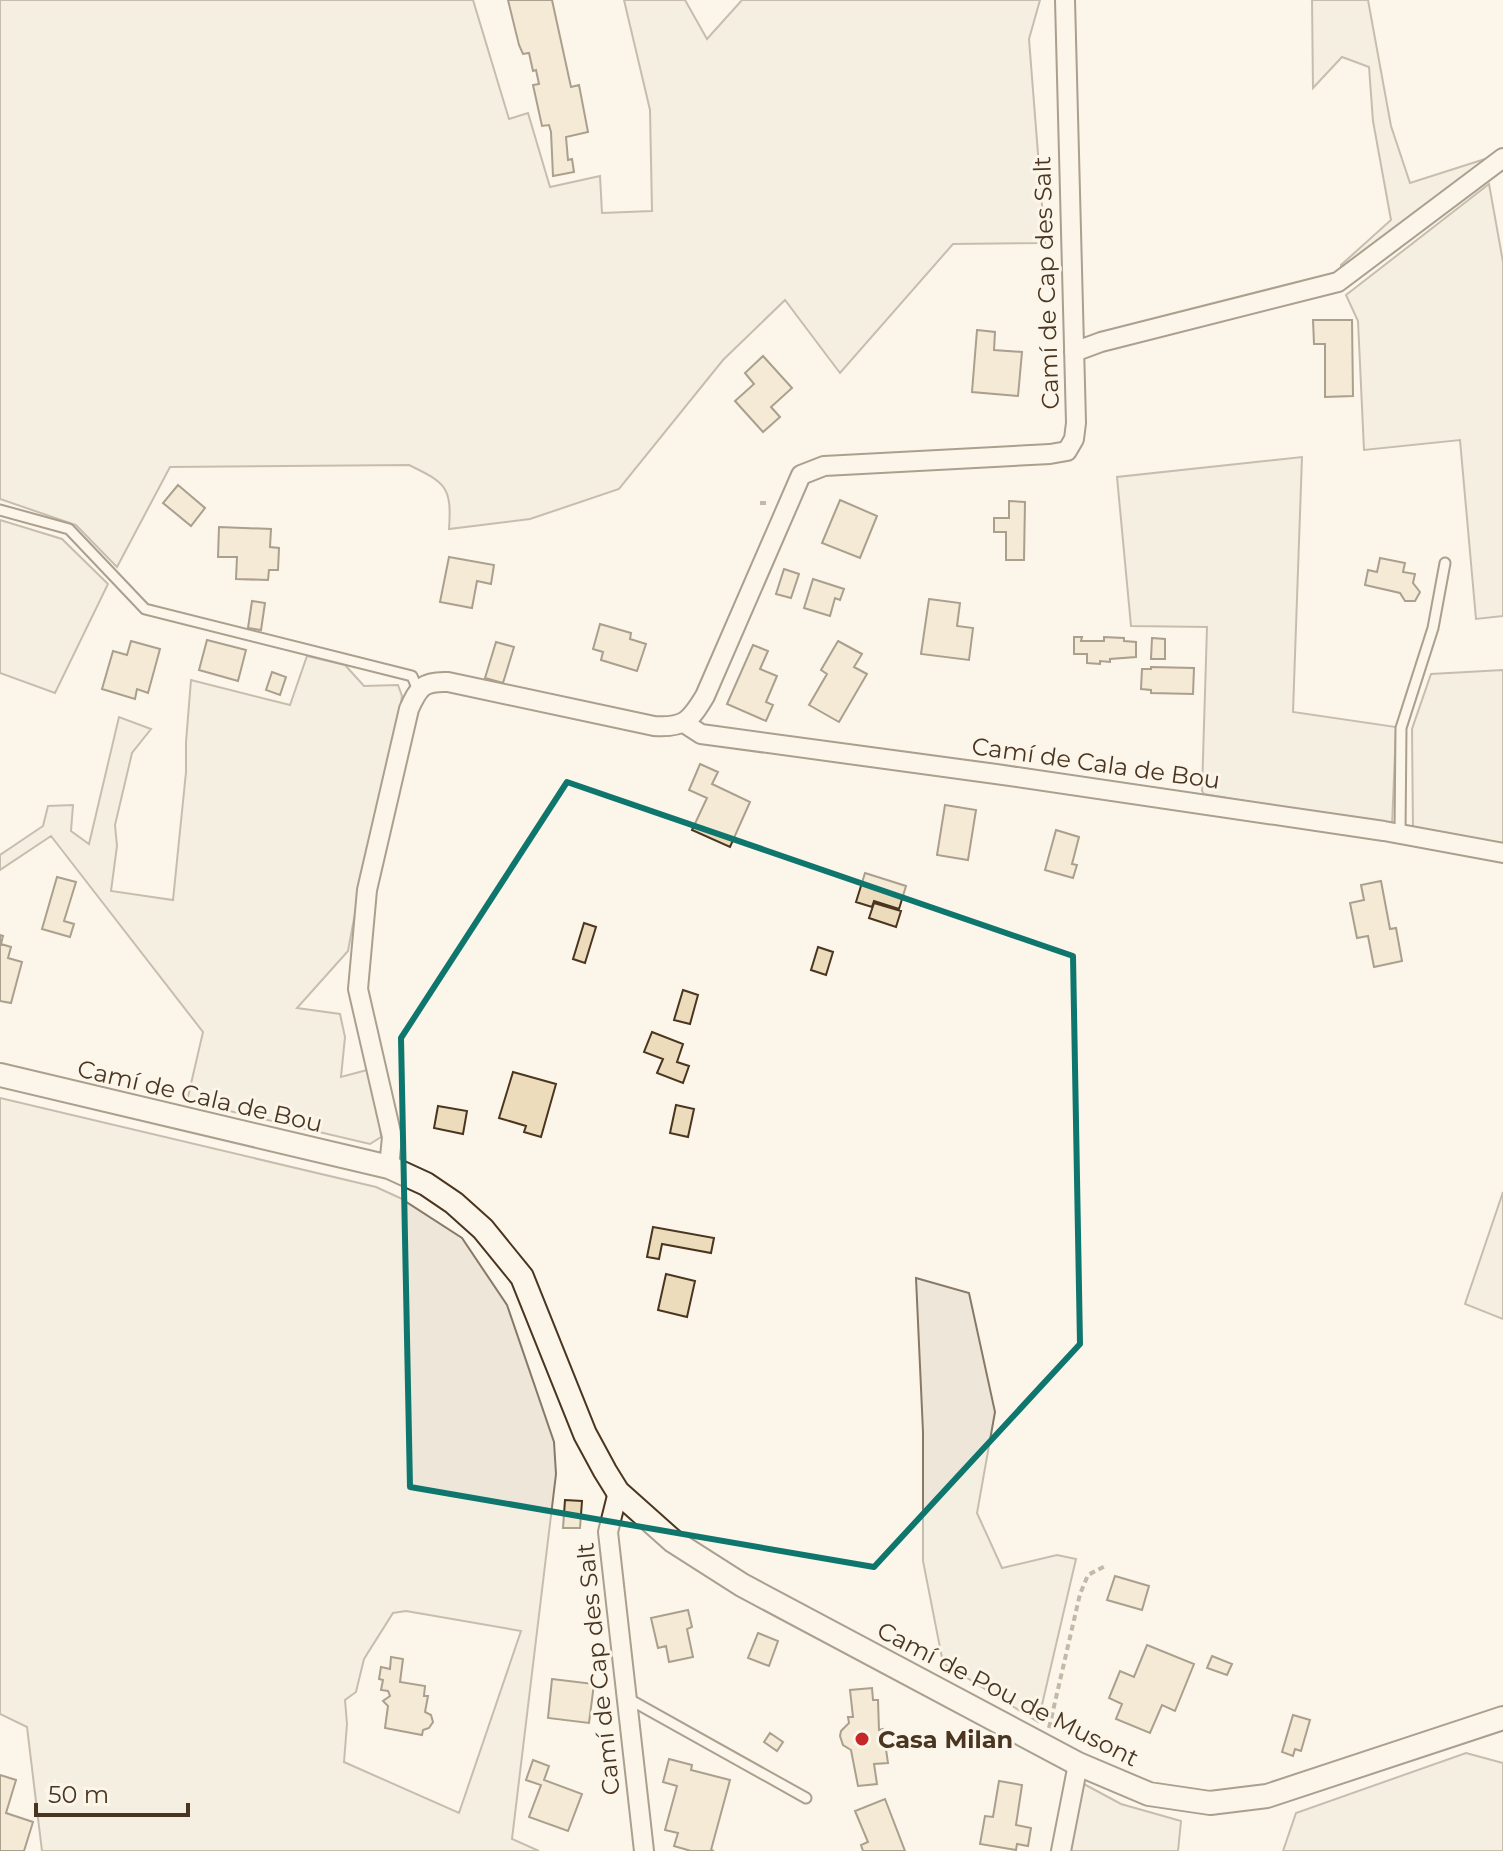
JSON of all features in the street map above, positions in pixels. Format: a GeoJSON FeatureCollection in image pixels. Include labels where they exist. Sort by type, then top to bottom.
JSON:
{"type":"FeatureCollection","features":[{"type":"Feature","properties":{"kind":"street","name":"Camí de Cap des Salt"},"geometry":{"type":"LineString","coordinates":[[684,723],[705,696],[801,475],[824,466],[1050,454],[1067,451],[1074,439],[1065,0]]}},
{"type":"Feature","properties":{"kind":"street"},"geometry":{"type":"LineString","coordinates":[[1074,352],[1101,342],[1338,282],[1503,158]]}},
{"type":"Feature","properties":{"kind":"street"},"geometry":{"type":"LineString","coordinates":[[618,1492],[585,1434],[522,1277],[483,1229],[454,1203],[426,1184],[389,1167],[392,1137],[358,989],[367,890],[409,709],[418,690],[431,681],[448,682],[654,726],[673,727],[684,723]]}},
{"type":"Feature","properties":{"kind":"street","name":"Camí de Cala de Bou"},"geometry":{"type":"LineString","coordinates":[[684,723],[701,734],[996,774],[1400,834],[1503,853]]}},
{"type":"Feature","properties":{"kind":"street","name":"Camí de Cala de Bou"},"geometry":{"type":"LineString","coordinates":[[0,1075],[389,1167]]}},
{"type":"Feature","properties":{"kind":"street","name":"Camí de Cap des Salt"},"geometry":{"type":"LineString","coordinates":[[618,1492],[608,1532],[644,1851]]}},
{"type":"Feature","properties":{"kind":"street","name":"Camí de Pou de Musont"},"geometry":{"type":"LineString","coordinates":[[618,1492],[673,1541],[742,1585],[1078,1764],[1149,1794],[1210,1803],[1267,1796],[1503,1718]]}},
{"type":"Feature","properties":{"kind":"street"},"geometry":{"type":"LineString","coordinates":[[1061,1851],[1078,1764]]}},
{"type":"Feature","properties":{"kind":"lane"},"geometry":{"type":"LineString","coordinates":[[0,510],[69,529],[145,609],[412,676],[418,690]]}},
{"type":"Feature","properties":{"kind":"lane"},"geometry":{"type":"LineString","coordinates":[[1400,834],[1401,728],[1433,628],[1445,563]]}},
{"type":"Feature","properties":{"kind":"lane"},"geometry":{"type":"LineString","coordinates":[[627,1698],[806,1798]]}},
{"type":"Feature","properties":{"kind":"path"},"geometry":{"type":"LineString","coordinates":[[1044,1746],[1080,1594],[1088,1575],[1107,1565]]}},
{"type":"Feature","properties":{"kind":"highlighted area"},"geometry":{"type":"Polygon","coordinates":[[[567,782],[1073,956],[1080,1344],[874,1567],[410,1487],[401,1038],[567,782]]]}},
{"type":"Feature","properties":{"kind":"shaded area"},"geometry":{"type":"Polygon","coordinates":[[[0,0],[473,0],[509,119],[528,113],[550,187],[600,176],[602,213],[652,211],[650,110],[624,0],[685,0],[707,39],[742,0],[1040,0],[1029,39],[1045,243],[953,244],[840,373],[785,300],[723,360],[619,489],[530,519],[449,529],[449,504],[444,488],[409,465],[170,467],[117,567],[76,525],[0,499],[0,0]]]}},
{"type":"Feature","properties":{"kind":"shaded area"},"geometry":{"type":"Polygon","coordinates":[[[1312,0],[1368,0],[1391,126],[1410,183],[1485,159],[1436,201],[1341,271],[1341,265],[1391,220],[1373,121],[1369,67],[1342,57],[1313,88],[1312,0]]]}},
{"type":"Feature","properties":{"kind":"shaded area"},"geometry":{"type":"Polygon","coordinates":[[[1489,184],[1503,262],[1503,616],[1476,619],[1460,440],[1364,450],[1358,321],[1346,295],[1489,184]]]}},
{"type":"Feature","properties":{"kind":"shaded area"},"geometry":{"type":"Polygon","coordinates":[[[1302,457],[1293,712],[1396,727],[1392,826],[1204,794],[1207,627],[1131,626],[1117,477],[1302,457]]]}},
{"type":"Feature","properties":{"kind":"shaded area"},"geometry":{"type":"Polygon","coordinates":[[[0,520],[62,539],[108,584],[55,693],[0,673],[0,520]]]}},
{"type":"Feature","properties":{"kind":"shaded area"},"geometry":{"type":"Polygon","coordinates":[[[307,656],[345,665],[364,686],[398,685],[402,696],[394,755],[359,892],[348,951],[297,1008],[340,1014],[345,1037],[341,1077],[367,1070],[379,1115],[381,1137],[370,1144],[187,1101],[203,1032],[51,836],[0,870],[0,855],[43,826],[48,806],[73,805],[71,831],[89,844],[119,717],[151,729],[132,753],[115,825],[117,846],[111,891],[173,900],[186,772],[191,680],[290,705],[307,656]]]}},
{"type":"Feature","properties":{"kind":"shaded area"},"geometry":{"type":"Polygon","coordinates":[[[1503,670],[1503,844],[1413,829],[1412,729],[1431,674],[1503,670]]]}},
{"type":"Feature","properties":{"kind":"shaded area"},"geometry":{"type":"Polygon","coordinates":[[[0,1098],[376,1187],[400,1198],[462,1238],[507,1305],[554,1442],[556,1474],[512,1839],[539,1851],[42,1851],[27,1727],[0,1714],[0,1098]],[[406,1611],[393,1613],[364,1659],[356,1692],[345,1700],[344,1762],[459,1813],[521,1631],[406,1611]]]}},
{"type":"Feature","properties":{"kind":"shaded area"},"geometry":{"type":"Polygon","coordinates":[[[1503,1192],[1503,1319],[1465,1304],[1503,1192]]]}},
{"type":"Feature","properties":{"kind":"shaded area"},"geometry":{"type":"Polygon","coordinates":[[[916,1278],[969,1293],[995,1412],[977,1513],[1002,1568],[1057,1555],[1076,1559],[1038,1722],[943,1663],[923,1561],[923,1432],[916,1278]]]}},
{"type":"Feature","properties":{"kind":"shaded area"},"geometry":{"type":"Polygon","coordinates":[[[1466,1753],[1503,1763],[1503,1851],[1283,1851],[1296,1813],[1466,1753]]]}},
{"type":"Feature","properties":{"kind":"shaded area"},"geometry":{"type":"Polygon","coordinates":[[[1082,1783],[1121,1804],[1181,1821],[1178,1851],[1069,1851],[1082,1783]]]}},
{"type":"Feature","properties":{"kind":"building"},"geometry":{"type":"Polygon","coordinates":[[[508,0],[552,0],[571,87],[579,85],[588,132],[566,137],[568,160],[572,159],[574,172],[553,176],[551,132],[549,125],[542,126],[533,85],[539,84],[536,70],[533,71],[529,53],[523,54],[519,45],[508,0]]]}},
{"type":"Feature","properties":{"kind":"building"},"geometry":{"type":"Polygon","coordinates":[[[1313,320],[1352,320],[1353,396],[1325,397],[1325,344],[1314,344],[1313,320]]]}},
{"type":"Feature","properties":{"kind":"building"},"geometry":{"type":"Polygon","coordinates":[[[977,330],[995,332],[994,350],[1022,352],[1018,396],[972,392],[977,330]]]}},
{"type":"Feature","properties":{"kind":"building"},"geometry":{"type":"Polygon","coordinates":[[[763,356],[792,388],[771,407],[780,417],[763,432],[735,401],[754,384],[745,373],[763,356]]]}},
{"type":"Feature","properties":{"kind":"building"},"geometry":{"type":"Polygon","coordinates":[[[178,485],[205,508],[191,526],[163,503],[178,485]]]}},
{"type":"Feature","properties":{"kind":"building"},"geometry":{"type":"Polygon","coordinates":[[[840,500],[877,516],[860,558],[822,543],[840,500]]]}},
{"type":"Feature","properties":{"kind":"building"},"geometry":{"type":"Polygon","coordinates":[[[1009,501],[1025,502],[1024,560],[1006,560],[1006,532],[994,532],[994,518],[1009,518],[1009,501]]]}},
{"type":"Feature","properties":{"kind":"building"},"geometry":{"type":"Polygon","coordinates":[[[219,527],[271,529],[270,547],[279,548],[278,570],[269,570],[268,580],[236,579],[237,557],[218,557],[219,527]]]}},
{"type":"Feature","properties":{"kind":"building"},"geometry":{"type":"Polygon","coordinates":[[[449,557],[494,565],[491,584],[477,581],[472,608],[440,602],[449,557]]]}},
{"type":"Feature","properties":{"kind":"building"},"geometry":{"type":"Polygon","coordinates":[[[1380,558],[1405,563],[1403,572],[1415,574],[1413,583],[1420,592],[1415,601],[1405,601],[1400,593],[1365,585],[1368,570],[1377,572],[1380,558]]]}},
{"type":"Feature","properties":{"kind":"building"},"geometry":{"type":"Polygon","coordinates":[[[784,569],[799,574],[791,598],[776,594],[784,569]]]}},
{"type":"Feature","properties":{"kind":"building"},"geometry":{"type":"Polygon","coordinates":[[[813,579],[844,589],[840,600],[835,598],[830,616],[804,608],[813,579]]]}},
{"type":"Feature","properties":{"kind":"building"},"geometry":{"type":"Polygon","coordinates":[[[929,599],[960,603],[957,626],[973,628],[969,660],[921,654],[929,599]]]}},
{"type":"Feature","properties":{"kind":"building"},"geometry":{"type":"Polygon","coordinates":[[[252,601],[265,603],[261,630],[248,628],[252,601]]]}},
{"type":"Feature","properties":{"kind":"building"},"geometry":{"type":"Polygon","coordinates":[[[600,624],[631,633],[630,639],[646,644],[637,671],[601,660],[603,652],[593,649],[600,624]]]}},
{"type":"Feature","properties":{"kind":"building"},"geometry":{"type":"Polygon","coordinates":[[[1074,637],[1082,637],[1081,641],[1124,638],[1124,641],[1136,642],[1136,657],[1110,659],[1110,662],[1100,661],[1100,664],[1087,663],[1087,654],[1074,654],[1074,637]]]}},
{"type":"Feature","properties":{"kind":"building"},"geometry":{"type":"Polygon","coordinates":[[[1152,638],[1165,639],[1165,659],[1151,659],[1152,638]]]}},
{"type":"Feature","properties":{"kind":"building"},"geometry":{"type":"Polygon","coordinates":[[[207,640],[246,650],[238,681],[199,670],[207,640]]]}},
{"type":"Feature","properties":{"kind":"building"},"geometry":{"type":"Polygon","coordinates":[[[131,641],[160,649],[148,693],[137,689],[135,699],[102,689],[113,651],[127,655],[131,641]]]}},
{"type":"Feature","properties":{"kind":"building"},"geometry":{"type":"Polygon","coordinates":[[[838,641],[862,654],[854,667],[867,674],[839,722],[809,705],[827,674],[821,670],[838,641]]]}},
{"type":"Feature","properties":{"kind":"building"},"geometry":{"type":"Polygon","coordinates":[[[496,642],[514,647],[503,683],[485,678],[496,642]]]}},
{"type":"Feature","properties":{"kind":"building"},"geometry":{"type":"Polygon","coordinates":[[[753,645],[768,651],[760,669],[777,676],[766,702],[773,705],[766,721],[727,704],[753,645]]]}},
{"type":"Feature","properties":{"kind":"building"},"geometry":{"type":"Polygon","coordinates":[[[1194,668],[1193,694],[1151,693],[1151,690],[1141,689],[1142,669],[1194,668]]]}},
{"type":"Feature","properties":{"kind":"building"},"geometry":{"type":"Polygon","coordinates":[[[272,672],[286,677],[280,695],[266,690],[272,672]]]}},
{"type":"Feature","properties":{"kind":"building"},"geometry":{"type":"Polygon","coordinates":[[[700,764],[718,772],[712,784],[750,802],[730,847],[692,830],[707,798],[689,790],[700,764]]]}},
{"type":"Feature","properties":{"kind":"building"},"geometry":{"type":"Polygon","coordinates":[[[945,805],[976,810],[968,860],[937,855],[945,805]]]}},
{"type":"Feature","properties":{"kind":"building"},"geometry":{"type":"Polygon","coordinates":[[[1056,830],[1079,837],[1072,864],[1077,865],[1073,878],[1045,870],[1056,830]]]}},
{"type":"Feature","properties":{"kind":"building"},"geometry":{"type":"Polygon","coordinates":[[[865,873],[906,886],[899,909],[874,901],[872,907],[856,902],[865,873]]]}},
{"type":"Feature","properties":{"kind":"building"},"geometry":{"type":"Polygon","coordinates":[[[57,877],[76,882],[64,921],[74,924],[70,937],[42,929],[57,877]]]}},
{"type":"Feature","properties":{"kind":"building"},"geometry":{"type":"Polygon","coordinates":[[[1381,881],[1390,929],[1396,928],[1402,961],[1374,967],[1368,936],[1357,938],[1350,903],[1364,900],[1361,885],[1381,881]]]}},
{"type":"Feature","properties":{"kind":"building"},"geometry":{"type":"Polygon","coordinates":[[[874,903],[901,911],[896,927],[869,918],[874,903]]]}},
{"type":"Feature","properties":{"kind":"building"},"geometry":{"type":"Polygon","coordinates":[[[584,923],[596,927],[585,963],[573,959],[584,923]]]}},
{"type":"Feature","properties":{"kind":"building"},"geometry":{"type":"Polygon","coordinates":[[[0,935],[3,936],[1,944],[11,947],[8,958],[22,962],[11,1003],[0,1001],[0,935]]]}},
{"type":"Feature","properties":{"kind":"building"},"geometry":{"type":"Polygon","coordinates":[[[818,947],[833,952],[826,975],[811,970],[818,947]]]}},
{"type":"Feature","properties":{"kind":"building"},"geometry":{"type":"Polygon","coordinates":[[[683,990],[698,995],[690,1024],[674,1020],[683,990]]]}},
{"type":"Feature","properties":{"kind":"building"},"geometry":{"type":"Polygon","coordinates":[[[652,1032],[683,1044],[677,1062],[689,1066],[683,1083],[657,1073],[663,1059],[644,1052],[652,1032]]]}},
{"type":"Feature","properties":{"kind":"building"},"geometry":{"type":"Polygon","coordinates":[[[513,1072],[556,1084],[541,1137],[524,1132],[526,1126],[499,1118],[513,1072]]]}},
{"type":"Feature","properties":{"kind":"building"},"geometry":{"type":"Polygon","coordinates":[[[676,1105],[694,1109],[688,1137],[670,1133],[676,1105]]]}},
{"type":"Feature","properties":{"kind":"building"},"geometry":{"type":"Polygon","coordinates":[[[438,1106],[467,1111],[463,1134],[434,1128],[438,1106]]]}},
{"type":"Feature","properties":{"kind":"building"},"geometry":{"type":"Polygon","coordinates":[[[653,1227],[714,1238],[711,1253],[662,1244],[659,1259],[647,1257],[653,1227]]]}},
{"type":"Feature","properties":{"kind":"building"},"geometry":{"type":"Polygon","coordinates":[[[666,1274],[695,1281],[687,1317],[658,1310],[666,1274]]]}},
{"type":"Feature","properties":{"kind":"building"},"geometry":{"type":"Polygon","coordinates":[[[565,1500],[582,1501],[580,1528],[563,1528],[565,1500]]]}},
{"type":"Feature","properties":{"kind":"building"},"geometry":{"type":"Polygon","coordinates":[[[1115,1576],[1149,1586],[1142,1610],[1107,1600],[1115,1576]]]}},
{"type":"Feature","properties":{"kind":"building"},"geometry":{"type":"Polygon","coordinates":[[[688,1610],[692,1627],[687,1629],[693,1657],[669,1662],[666,1646],[658,1648],[651,1618],[688,1610]]]}},
{"type":"Feature","properties":{"kind":"building"},"geometry":{"type":"Polygon","coordinates":[[[758,1633],[778,1641],[769,1666],[748,1658],[758,1633]]]}},
{"type":"Feature","properties":{"kind":"building"},"geometry":{"type":"Polygon","coordinates":[[[1147,1645],[1194,1664],[1175,1711],[1162,1705],[1150,1733],[1116,1719],[1122,1704],[1109,1698],[1120,1671],[1134,1677],[1147,1645]]]}},
{"type":"Feature","properties":{"kind":"building"},"geometry":{"type":"Polygon","coordinates":[[[1212,1656],[1232,1664],[1227,1675],[1207,1668],[1212,1656]]]}},
{"type":"Feature","properties":{"kind":"building"},"geometry":{"type":"Polygon","coordinates":[[[391,1657],[403,1659],[400,1682],[425,1686],[424,1696],[428,1696],[425,1712],[431,1715],[433,1722],[423,1730],[422,1735],[385,1728],[388,1706],[383,1701],[390,1696],[388,1691],[381,1690],[383,1680],[379,1679],[381,1667],[390,1669],[391,1657]]]}},
{"type":"Feature","properties":{"kind":"building"},"geometry":{"type":"Polygon","coordinates":[[[552,1679],[594,1684],[589,1723],[548,1718],[552,1679]]]}},
{"type":"Feature","properties":{"kind":"building","name":"Casa Milan"},"geometry":{"type":"Polygon","coordinates":[[[872,1688],[873,1700],[878,1700],[879,1730],[883,1729],[888,1763],[874,1764],[877,1784],[858,1786],[851,1750],[843,1745],[840,1736],[849,1723],[848,1717],[853,1717],[850,1690],[872,1688]]]}},
{"type":"Feature","properties":{"kind":"building"},"geometry":{"type":"Polygon","coordinates":[[[1293,1715],[1310,1720],[1301,1751],[1295,1749],[1293,1756],[1282,1752],[1293,1715]]]}},
{"type":"Feature","properties":{"kind":"building"},"geometry":{"type":"Polygon","coordinates":[[[770,1733],[783,1742],[777,1751],[764,1742],[770,1733]]]}},
{"type":"Feature","properties":{"kind":"building"},"geometry":{"type":"Polygon","coordinates":[[[669,1759],[692,1765],[691,1770],[730,1780],[711,1850],[714,1851],[691,1851],[674,1846],[678,1833],[665,1830],[677,1786],[663,1782],[669,1759]]]}},
{"type":"Feature","properties":{"kind":"building"},"geometry":{"type":"Polygon","coordinates":[[[533,1760],[549,1766],[544,1780],[582,1794],[568,1831],[529,1817],[541,1785],[526,1780],[533,1760]]]}},
{"type":"Feature","properties":{"kind":"building"},"geometry":{"type":"Polygon","coordinates":[[[0,1775],[16,1780],[6,1813],[33,1822],[24,1851],[0,1851],[0,1775]]]}},
{"type":"Feature","properties":{"kind":"building"},"geometry":{"type":"Polygon","coordinates":[[[999,1781],[1022,1785],[1016,1825],[1031,1828],[1028,1846],[1017,1844],[1016,1850],[980,1844],[985,1816],[993,1817],[999,1781]]]}},
{"type":"Feature","properties":{"kind":"building"},"geometry":{"type":"Polygon","coordinates":[[[885,1799],[905,1851],[863,1851],[861,1845],[868,1842],[855,1811],[885,1799]]]}},
{"type":"Feature","properties":{"kind":"place","name":"Casa Milan"},"geometry":{"type":"Point","coordinates":[862,1739]}}]}
